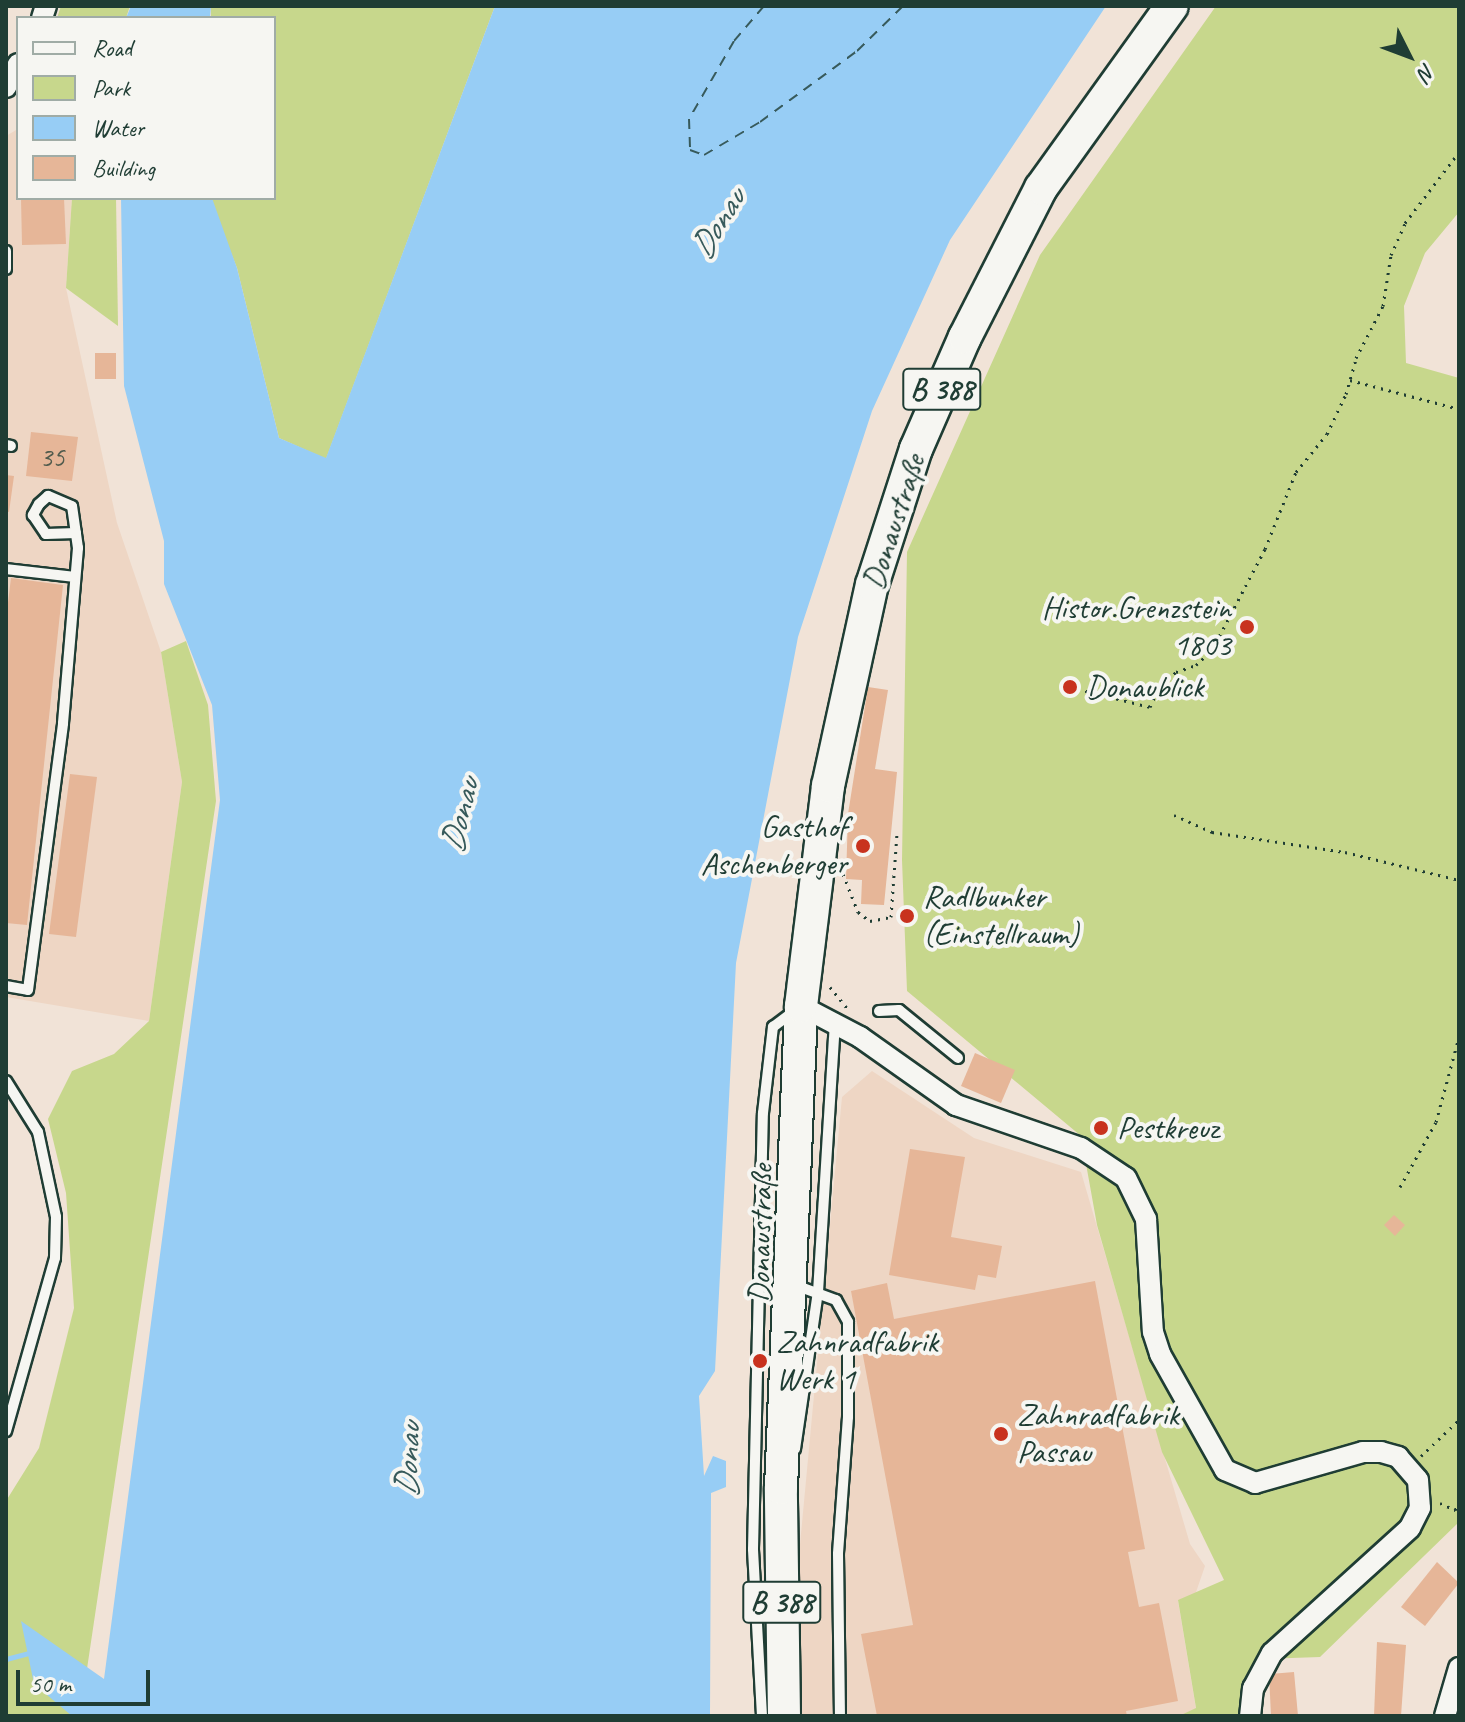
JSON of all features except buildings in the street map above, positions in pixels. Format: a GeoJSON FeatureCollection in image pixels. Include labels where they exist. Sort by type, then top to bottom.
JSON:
{"type":"FeatureCollection","features":[{"type":"Feature","properties":{"kind":"main road","name":"Donaustraße"},"geometry":{"type":"LineString","coordinates":[[784,1716],[781,1488],[804,1288],[801,1006],[828,786],[872,585],[916,449],[965,337],[1041,188],[1172,6]]}},
{"type":"Feature","properties":{"kind":"street"},"geometry":{"type":"LineString","coordinates":[[6,87],[16,68]]}},
{"type":"Feature","properties":{"kind":"street"},"geometry":{"type":"LineString","coordinates":[[801,1006],[835,1023],[956,1105],[1081,1148],[1126,1178],[1146,1219],[1153,1332],[1160,1354],[1225,1470],[1255,1483],[1363,1452],[1398,1457],[1409,1468],[1422,1495],[1420,1508],[1401,1541],[1320,1607],[1262,1666],[1250,1716]]}},
{"type":"Feature","properties":{"kind":"street"},"geometry":{"type":"LineString","coordinates":[[1445,1716],[1459,1668]]}},
{"type":"Feature","properties":{"kind":"lane"},"geometry":{"type":"LineString","coordinates":[[6,251],[6,269]]}},
{"type":"Feature","properties":{"kind":"lane"},"geometry":{"type":"LineString","coordinates":[[6,986],[28,990],[63,723],[75,577],[76,533],[72,506],[48,496],[39,504],[33,515],[46,534],[76,533]]}},
{"type":"Feature","properties":{"kind":"lane"},"geometry":{"type":"LineString","coordinates":[[6,569],[75,577]]}},
{"type":"Feature","properties":{"kind":"lane","name":"Donaustraße"},"geometry":{"type":"LineString","coordinates":[[762,1716],[753,1549],[763,1113],[773,1027],[801,1006]]}},
{"type":"Feature","properties":{"kind":"lane"},"geometry":{"type":"LineString","coordinates":[[879,1011],[899,1010],[958,1058]]}},
{"type":"Feature","properties":{"kind":"lane"},"geometry":{"type":"LineString","coordinates":[[835,1023],[804,1288],[836,1300],[848,1322],[848,1417],[838,1554],[840,1716]]}},
{"type":"Feature","properties":{"kind":"lane"},"geometry":{"type":"LineString","coordinates":[[6,1081],[38,1132],[56,1217],[55,1258],[6,1431]]}},
{"type":"Feature","properties":{"kind":"path"},"geometry":{"type":"LineString","coordinates":[[1070,687],[1150,707],[1157,691],[1176,672],[1196,665],[1212,650],[1265,549],[1296,472],[1327,434],[1383,306],[1391,278],[1391,255],[1405,223],[1459,152]]}},
{"type":"Feature","properties":{"kind":"path"},"geometry":{"type":"LineString","coordinates":[[1350,380],[1459,409]]}},
{"type":"Feature","properties":{"kind":"path"},"geometry":{"type":"LineString","coordinates":[[1174,815],[1212,832],[1345,852],[1459,880]]}},
{"type":"Feature","properties":{"kind":"path"},"geometry":{"type":"LineString","coordinates":[[843,877],[858,912],[870,921],[891,917],[897,834]]}},
{"type":"Feature","properties":{"kind":"path"},"geometry":{"type":"LineString","coordinates":[[1400,1187],[1436,1122],[1459,1037]]}},
{"type":"Feature","properties":{"kind":"path"},"geometry":{"type":"LineString","coordinates":[[1409,1468],[1459,1420]]}},
{"type":"Feature","properties":{"kind":"path"},"geometry":{"type":"LineString","coordinates":[[1422,1495],[1455,1510],[1459,1503]]}},
{"type":"Feature","properties":{"kind":"shaded area"},"geometry":{"type":"Polygon","coordinates":[[[16,130],[16,200],[72,200],[66,288],[117,523],[161,652],[182,782],[149,1021],[6,997],[6,136],[16,130]]]}},
{"type":"Feature","properties":{"kind":"shaded area"},"geometry":{"type":"Polygon","coordinates":[[[872,1071],[974,1138],[1081,1172],[1190,1544],[1205,1566],[1195,1595],[1178,1601],[1196,1709],[1179,1716],[801,1716],[799,1555],[842,1097],[872,1071]]]}},
{"type":"Feature","properties":{"kind":"green space"},"geometry":{"type":"Polygon","coordinates":[[[61,6],[130,6],[127,16],[58,16],[61,6]]]}},
{"type":"Feature","properties":{"kind":"green space"},"geometry":{"type":"Polygon","coordinates":[[[211,6],[495,6],[326,459],[279,438],[237,268],[213,208],[212,200],[276,200],[276,16],[211,16],[211,6]]]}},
{"type":"Feature","properties":{"kind":"green space"},"geometry":{"type":"Polygon","coordinates":[[[1216,6],[1459,6],[1459,212],[1425,253],[1404,306],[1406,363],[1459,378],[1459,1522],[1320,1657],[1262,1659],[1244,1716],[1179,1716],[1196,1708],[1178,1600],[1224,1580],[1162,1452],[1097,1225],[1081,1136],[907,991],[902,860],[907,552],[1040,255],[1216,6]]]}},
{"type":"Feature","properties":{"kind":"green space"},"geometry":{"type":"Polygon","coordinates":[[[72,200],[116,200],[118,326],[66,288],[72,200]]]}},
{"type":"Feature","properties":{"kind":"green space"},"geometry":{"type":"Polygon","coordinates":[[[186,641],[208,705],[216,801],[80,1716],[6,1716],[6,1501],[39,1448],[74,1308],[66,1193],[48,1119],[72,1071],[114,1054],[149,1021],[182,782],[161,652],[186,641]]]}},
{"type":"Feature","properties":{"kind":"water"},"geometry":{"type":"Polygon","coordinates":[[[131,6],[211,6],[210,16],[127,16],[131,6]]]}},
{"type":"Feature","properties":{"kind":"water","name":"Donau"},"geometry":{"type":"Polygon","coordinates":[[[495,6],[1106,6],[950,240],[872,411],[798,637],[736,963],[715,1371],[699,1396],[704,1476],[713,1456],[726,1461],[726,1487],[711,1493],[710,1716],[72,1716],[34,1684],[21,1621],[104,1679],[220,800],[212,705],[164,584],[164,541],[124,386],[121,200],[213,200],[237,268],[279,438],[326,458],[495,6]]]}},
{"type":"Feature","properties":{"kind":"waterway"},"geometry":{"type":"LineString","coordinates":[[6,1659],[28,1653]]}},
{"type":"Feature","properties":{"kind":"ferry route"},"geometry":{"type":"LineString","coordinates":[[764,6],[734,41],[689,119],[690,150],[704,155],[760,122],[857,51],[903,6]]}},
{"type":"Feature","properties":{"kind":"place","name":"Histor.Grenzstein 1803"},"geometry":{"type":"Point","coordinates":[1247,627]}},
{"type":"Feature","properties":{"kind":"place","name":"Donaublick"},"geometry":{"type":"Point","coordinates":[1070,687]}},
{"type":"Feature","properties":{"kind":"place","name":"Gasthof Aschenberger"},"geometry":{"type":"Point","coordinates":[863,846]}},
{"type":"Feature","properties":{"kind":"place","name":"Radlbunker (Einstellraum)"},"geometry":{"type":"Point","coordinates":[907,916]}},
{"type":"Feature","properties":{"kind":"place","name":"Pestkreuz"},"geometry":{"type":"Point","coordinates":[1101,1128]}},
{"type":"Feature","properties":{"kind":"place","name":"Zahnradfabrik Werk 1"},"geometry":{"type":"Point","coordinates":[760,1361]}},
{"type":"Feature","properties":{"kind":"place","name":"Zahnradfabrik Passau"},"geometry":{"type":"Point","coordinates":[1001,1434]}}]}
